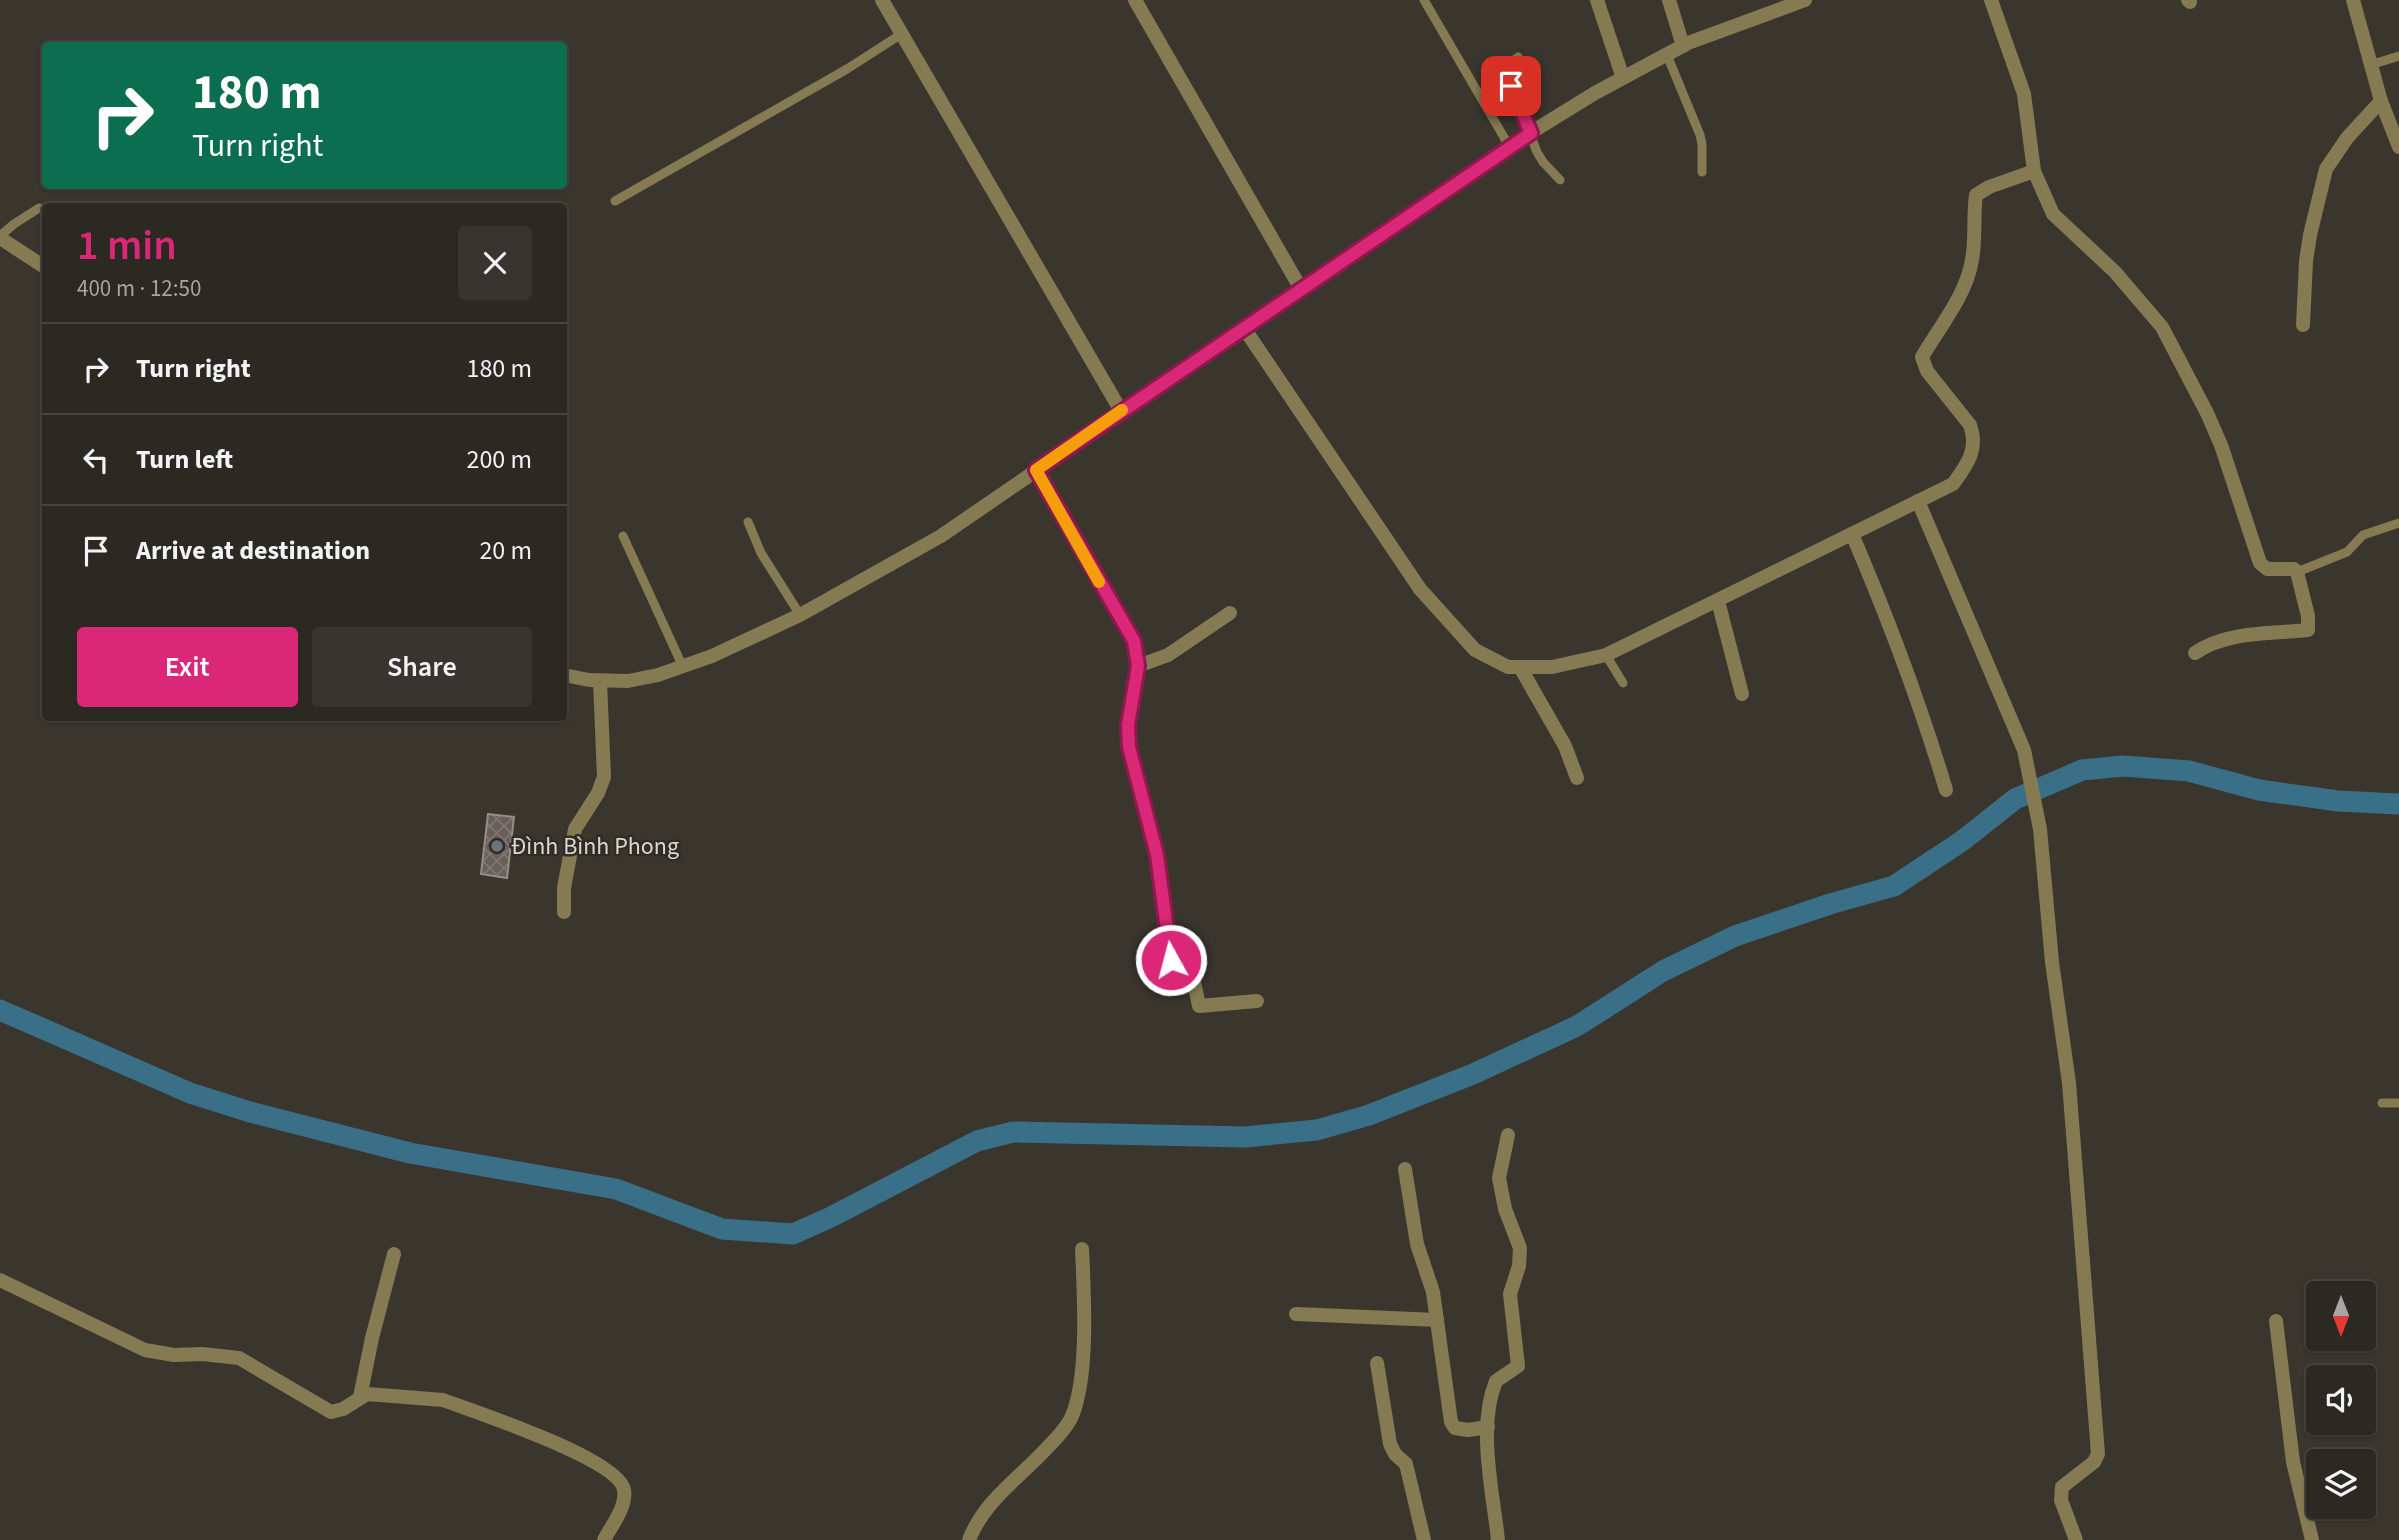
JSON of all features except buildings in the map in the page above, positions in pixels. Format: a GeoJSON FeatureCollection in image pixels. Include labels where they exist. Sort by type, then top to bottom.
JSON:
{"type":"FeatureCollection","features":[{"type":"Feature","properties":{"kind":"street"},"geometry":{"type":"LineString","coordinates":[[883,0],[1121,411]]}},
{"type":"Feature","properties":{"kind":"street"},"geometry":{"type":"LineString","coordinates":[[1135,0],[1301,289]]}},
{"type":"Feature","properties":{"kind":"street"},"geometry":{"type":"LineString","coordinates":[[1597,0],[1623,78]]}},
{"type":"Feature","properties":{"kind":"street"},"geometry":{"type":"LineString","coordinates":[[1669,0],[1684,46]]}},
{"type":"Feature","properties":{"kind":"street"},"geometry":{"type":"LineString","coordinates":[[567,676],[600,681],[628,681],[683,667],[800,615],[941,536],[1509,146],[1623,78],[1684,46],[1805,0]]}},
{"type":"Feature","properties":{"kind":"street"},"geometry":{"type":"LineString","coordinates":[[1991,0],[2024,94],[2034,171],[2053,214],[2115,272],[2162,327],[2221,445],[2260,563],[2267,569],[2294,569],[2297,572],[2308,616],[2308,630],[2224,639],[2206,645],[2195,653]]}},
{"type":"Feature","properties":{"kind":"street"},"geometry":{"type":"LineString","coordinates":[[2353,0],[2381,101],[2399,147]]}},
{"type":"Feature","properties":{"kind":"street"},"geometry":{"type":"LineString","coordinates":[[2303,325],[2310,234],[2326,169],[2365,115],[2381,101]]}},
{"type":"Feature","properties":{"kind":"street"},"geometry":{"type":"LineString","coordinates":[[1244,328],[1420,589],[1475,650],[1508,667],[1552,667],[1606,655],[1953,484],[1973,454],[1973,434],[1970,425],[1927,371],[1922,357],[1963,290],[1968,276],[1975,237],[1975,198],[1989,187],[2034,171]]}},
{"type":"Feature","properties":{"kind":"street"},"geometry":{"type":"LineString","coordinates":[[0,237],[42,265]]}},
{"type":"Feature","properties":{"kind":"street"},"geometry":{"type":"LineString","coordinates":[[1036,470],[1134,641],[1138,666],[1128,725],[1129,747],[1157,855],[1171,960],[1189,971],[1197,990],[1199,1006],[1257,1001]]}},
{"type":"Feature","properties":{"kind":"street"},"geometry":{"type":"LineString","coordinates":[[1918,501],[2024,750],[2040,829],[2052,962],[2068,1083],[2098,1454],[2094,1462],[2062,1487],[2061,1500],[2076,1540]]}},
{"type":"Feature","properties":{"kind":"street"},"geometry":{"type":"LineString","coordinates":[[1852,534],[1884,610],[1931,740],[1946,790]]}},
{"type":"Feature","properties":{"kind":"street"},"geometry":{"type":"LineString","coordinates":[[1717,601],[1742,694]]}},
{"type":"Feature","properties":{"kind":"street"},"geometry":{"type":"LineString","coordinates":[[1138,666],[1168,655],[1230,613]]}},
{"type":"Feature","properties":{"kind":"street"},"geometry":{"type":"LineString","coordinates":[[1520,667],[1565,746],[1577,778]]}},
{"type":"Feature","properties":{"kind":"street"},"geometry":{"type":"LineString","coordinates":[[564,912],[564,888],[575,829],[598,793],[604,777],[600,681]]}},
{"type":"Feature","properties":{"kind":"street"},"geometry":{"type":"LineString","coordinates":[[1498,1540],[1488,1471],[1488,1427],[1496,1381],[1518,1366],[1510,1294],[1519,1266],[1520,1248],[1505,1209],[1499,1178],[1508,1135]]}},
{"type":"Feature","properties":{"kind":"street"},"geometry":{"type":"LineString","coordinates":[[1405,1169],[1417,1244],[1433,1292],[1453,1427],[1468,1430],[1488,1427]]}},
{"type":"Feature","properties":{"kind":"street"},"geometry":{"type":"LineString","coordinates":[[969,1540],[972,1531],[994,1500],[1014,1477],[1045,1450],[1072,1418],[1078,1396],[1083,1351],[1082,1250]]}},
{"type":"Feature","properties":{"kind":"street"},"geometry":{"type":"LineString","coordinates":[[360,1397],[394,1254]]}},
{"type":"Feature","properties":{"kind":"street"},"geometry":{"type":"LineString","coordinates":[[0,1280],[145,1350],[239,1359],[331,1412],[344,1409],[360,1397],[374,1394],[395,1398],[443,1400],[528,1432],[596,1462],[613,1473],[624,1489],[611,1538]]}},
{"type":"Feature","properties":{"kind":"street"},"geometry":{"type":"LineString","coordinates":[[1296,1314],[1437,1320]]}},
{"type":"Feature","properties":{"kind":"street"},"geometry":{"type":"LineString","coordinates":[[2276,1321],[2293,1462],[2312,1540]]}},
{"type":"Feature","properties":{"kind":"street"},"geometry":{"type":"LineString","coordinates":[[1377,1363],[1390,1444],[1395,1454],[1406,1464],[1424,1540]]}},
{"type":"Feature","properties":{"kind":"lane"},"geometry":{"type":"LineString","coordinates":[[1424,0],[1509,146]]}},
{"type":"Feature","properties":{"kind":"lane"},"geometry":{"type":"LineString","coordinates":[[615,201],[846,69],[903,33]]}},
{"type":"Feature","properties":{"kind":"lane"},"geometry":{"type":"LineString","coordinates":[[1667,55],[1700,135],[1702,172]]}},
{"type":"Feature","properties":{"kind":"lane"},"geometry":{"type":"LineString","coordinates":[[2370,65],[2399,56]]}},
{"type":"Feature","properties":{"kind":"lane"},"geometry":{"type":"LineString","coordinates":[[1518,57],[1510,63],[1508,76],[1540,157],[1560,180]]}},
{"type":"Feature","properties":{"kind":"lane"},"geometry":{"type":"LineString","coordinates":[[0,237],[39,208]]}},
{"type":"Feature","properties":{"kind":"lane"},"geometry":{"type":"LineString","coordinates":[[748,522],[761,553],[800,615]]}},
{"type":"Feature","properties":{"kind":"lane"},"geometry":{"type":"LineString","coordinates":[[2297,572],[2347,552],[2363,535],[2399,523]]}},
{"type":"Feature","properties":{"kind":"lane"},"geometry":{"type":"LineString","coordinates":[[622,536],[683,667]]}},
{"type":"Feature","properties":{"kind":"lane"},"geometry":{"type":"LineString","coordinates":[[1606,655],[1623,683]]}},
{"type":"Feature","properties":{"kind":"lane"},"geometry":{"type":"LineString","coordinates":[[2382,1103],[2399,1103]]}},
{"type":"Feature","properties":{"kind":"waterway"},"geometry":{"type":"LineString","coordinates":[[0,1010],[190,1093],[250,1112],[410,1153],[616,1189],[722,1229],[793,1234],[977,1141],[1013,1132],[1245,1137],[1317,1130],[1369,1115],[1473,1074],[1577,1026],[1663,971],[1735,936],[1894,886],[1962,841],[2015,799],[2082,770],[2123,766],[2189,771],[2259,790],[2338,801],[2399,804]]}},
{"type":"Feature","properties":{"kind":"slow traffic"},"geometry":{"type":"LineString","coordinates":[[1099,582],[1036,470],[1122,410]]}},
{"type":"Feature","properties":{"kind":"place","name":"Đình Bình Phong"},"geometry":{"type":"Point","coordinates":[497,846]}},
{"type":"Feature","properties":{"kind":"route"},"geometry":{"type":"LineString","coordinates":[[1171,960],[1157,855],[1129,747],[1128,725],[1138,666],[1134,641],[1036,470],[1531,133],[1511,86]]}}]}
